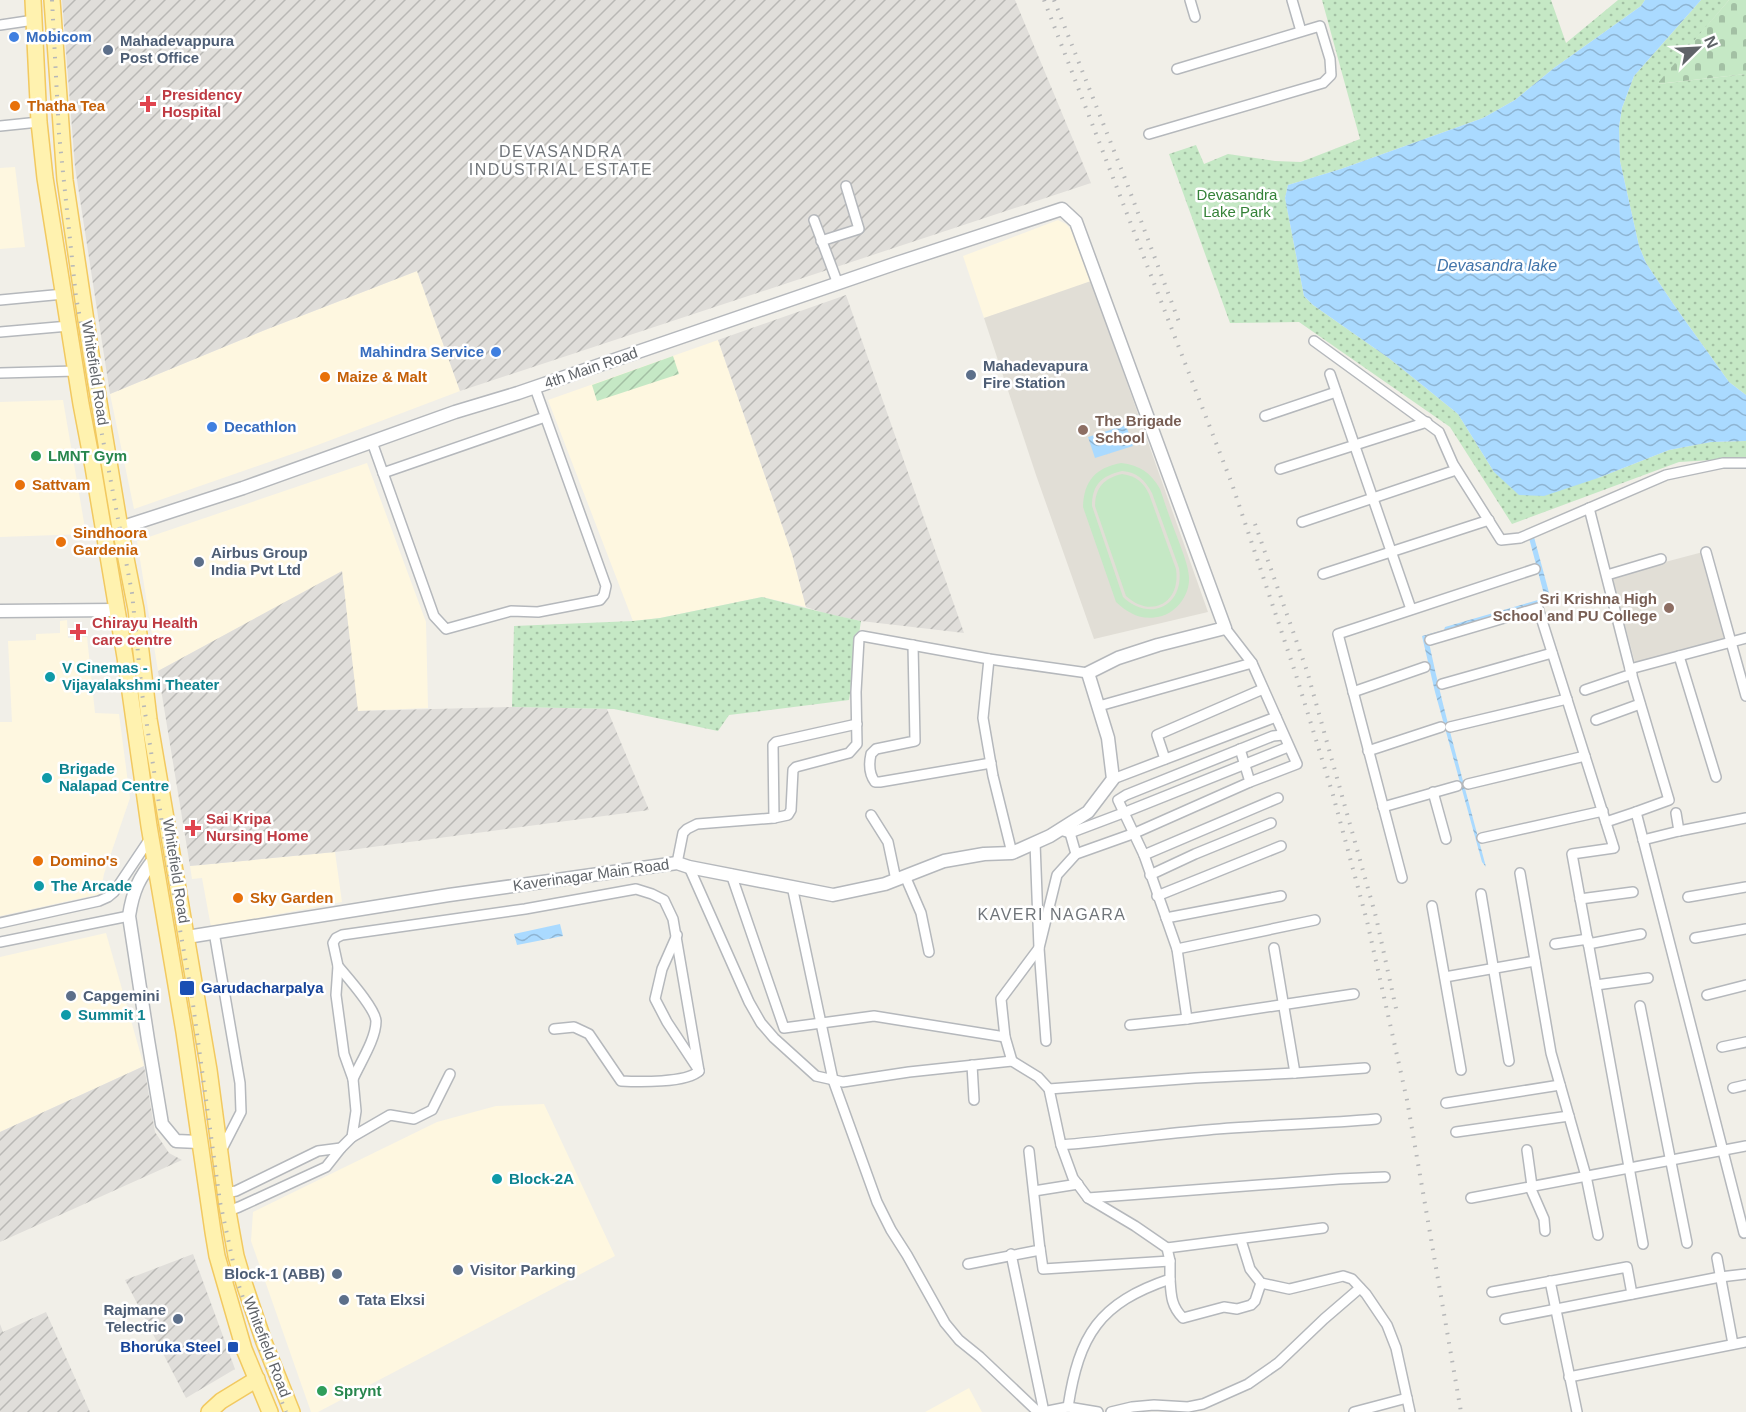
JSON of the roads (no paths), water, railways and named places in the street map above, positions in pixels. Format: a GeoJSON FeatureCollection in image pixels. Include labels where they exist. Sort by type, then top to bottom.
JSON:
{"type":"FeatureCollection","features":[{"type":"Feature","properties":{"kind":"main road"},"geometry":{"type":"LineString","coordinates":[[33,8],[52,2]]}},
{"type":"Feature","properties":{"kind":"main road","name":"Whitefield Road"},"geometry":{"type":"LineString","coordinates":[[52,2],[65,180],[91,354],[120,528],[134,594],[149,718],[209,1070],[228,1211],[236,1256],[247,1294],[292,1412]]}},
{"type":"Feature","properties":{"kind":"main road","name":"Whitefield Road"},"geometry":{"type":"LineString","coordinates":[[33,8],[39,122],[45,178],[109,560],[218,1256],[244,1349],[270,1412]]}},
{"type":"Feature","properties":{"kind":"main road"},"geometry":{"type":"LineString","coordinates":[[230,1300],[247,1294]]}},
{"type":"Feature","properties":{"kind":"main road"},"geometry":{"type":"LineString","coordinates":[[209,1412],[221,1401],[257,1379]]}},
{"type":"Feature","properties":{"kind":"street"},"geometry":{"type":"LineString","coordinates":[[1190,0],[1195,17]]}},
{"type":"Feature","properties":{"kind":"street"},"geometry":{"type":"LineString","coordinates":[[1292,0],[1301,31]]}},
{"type":"Feature","properties":{"kind":"street"},"geometry":{"type":"LineString","coordinates":[[0,25],[33,8]]}},
{"type":"Feature","properties":{"kind":"street"},"geometry":{"type":"LineString","coordinates":[[1149,134],[1323,83],[1331,75],[1320,26],[1177,69]]}},
{"type":"Feature","properties":{"kind":"street"},"geometry":{"type":"LineString","coordinates":[[0,126],[39,122]]}},
{"type":"Feature","properties":{"kind":"street"},"geometry":{"type":"LineString","coordinates":[[821,241],[860,229],[846,186]]}},
{"type":"Feature","properties":{"kind":"street","name":"4th Main Road"},"geometry":{"type":"LineString","coordinates":[[120,528],[243,488],[455,412],[535,388],[1062,209],[1076,222],[1226,628]]}},
{"type":"Feature","properties":{"kind":"street"},"geometry":{"type":"LineString","coordinates":[[814,220],[838,284]]}},
{"type":"Feature","properties":{"kind":"street"},"geometry":{"type":"LineString","coordinates":[[0,300],[64,294]]}},
{"type":"Feature","properties":{"kind":"street"},"geometry":{"type":"LineString","coordinates":[[0,332],[69,326]]}},
{"type":"Feature","properties":{"kind":"street"},"geometry":{"type":"LineString","coordinates":[[1314,341],[1439,432],[1456,470],[1501,540],[1520,538],[1666,475],[1723,463],[1746,464]]}},
{"type":"Feature","properties":{"kind":"street"},"geometry":{"type":"LineString","coordinates":[[0,373],[76,371]]}},
{"type":"Feature","properties":{"kind":"street"},"geometry":{"type":"LineString","coordinates":[[1330,374],[1411,609]]}},
{"type":"Feature","properties":{"kind":"street"},"geometry":{"type":"LineString","coordinates":[[372,442],[434,616],[446,629],[511,611],[538,612],[600,600],[606,586],[535,388]]}},
{"type":"Feature","properties":{"kind":"street"},"geometry":{"type":"LineString","coordinates":[[1264,416],[1336,392]]}},
{"type":"Feature","properties":{"kind":"street"},"geometry":{"type":"LineString","coordinates":[[383,473],[545,417]]}},
{"type":"Feature","properties":{"kind":"street"},"geometry":{"type":"LineString","coordinates":[[1280,469],[1427,422]]}},
{"type":"Feature","properties":{"kind":"street"},"geometry":{"type":"LineString","coordinates":[[1302,522],[1456,470]]}},
{"type":"Feature","properties":{"kind":"street"},"geometry":{"type":"LineString","coordinates":[[1589,508],[1640,704],[1669,800],[1606,822]]}},
{"type":"Feature","properties":{"kind":"street"},"geometry":{"type":"LineString","coordinates":[[1323,574],[1489,520]]}},
{"type":"Feature","properties":{"kind":"street"},"geometry":{"type":"LineString","coordinates":[[1706,552],[1746,696]]}},
{"type":"Feature","properties":{"kind":"street"},"geometry":{"type":"LineString","coordinates":[[1607,575],[1661,560]]}},
{"type":"Feature","properties":{"kind":"street"},"geometry":{"type":"LineString","coordinates":[[1402,878],[1338,634],[1534,568]]}},
{"type":"Feature","properties":{"kind":"street"},"geometry":{"type":"LineString","coordinates":[[1430,640],[1538,608],[1614,848],[1572,854],[1643,1244]]}},
{"type":"Feature","properties":{"kind":"street"},"geometry":{"type":"LineString","coordinates":[[0,611],[116,610]]}},
{"type":"Feature","properties":{"kind":"street"},"geometry":{"type":"LineString","coordinates":[[1012,1061],[1005,1037],[1001,999],[1039,948],[1057,875],[1076,854],[1135,833],[1250,782],[1297,764],[1252,663],[1226,628],[1158,645],[1118,658],[1088,673],[989,659],[862,636],[859,639],[856,692],[857,744],[849,753],[796,767],[793,770],[791,810],[788,816],[697,824],[687,829],[683,833],[683,865],[761,1023],[816,1076],[843,1082],[1012,1061],[1038,1077],[1049,1089],[1062,1145],[1073,1178],[1088,1198],[1167,1248],[1323,1228]]}},
{"type":"Feature","properties":{"kind":"street"},"geometry":{"type":"LineString","coordinates":[[1585,690],[1631,671],[1746,638]]}},
{"type":"Feature","properties":{"kind":"street"},"geometry":{"type":"LineString","coordinates":[[913,645],[915,741],[876,749],[870,754],[872,778],[875,782],[880,782],[991,763]]}},
{"type":"Feature","properties":{"kind":"street"},"geometry":{"type":"LineString","coordinates":[[1442,684],[1552,653]]}},
{"type":"Feature","properties":{"kind":"street"},"geometry":{"type":"LineString","coordinates":[[1679,656],[1716,777]]}},
{"type":"Feature","properties":{"kind":"street"},"geometry":{"type":"LineString","coordinates":[[989,659],[983,718],[1012,853]]}},
{"type":"Feature","properties":{"kind":"street"},"geometry":{"type":"LineString","coordinates":[[1099,706],[1252,663]]}},
{"type":"Feature","properties":{"kind":"street"},"geometry":{"type":"LineString","coordinates":[[1353,692],[1425,667]]}},
{"type":"Feature","properties":{"kind":"street"},"geometry":{"type":"LineString","coordinates":[[1088,673],[1108,738],[1113,779],[1276,717]]}},
{"type":"Feature","properties":{"kind":"street"},"geometry":{"type":"LineString","coordinates":[[1165,759],[1157,735],[1263,689]]}},
{"type":"Feature","properties":{"kind":"street"},"geometry":{"type":"LineString","coordinates":[[1368,751],[1445,727],[1567,699]]}},
{"type":"Feature","properties":{"kind":"street"},"geometry":{"type":"LineString","coordinates":[[1596,720],[1640,704]]}},
{"type":"Feature","properties":{"kind":"street"},"geometry":{"type":"LineString","coordinates":[[774,818],[773,745],[776,742],[857,724]]}},
{"type":"Feature","properties":{"kind":"street"},"geometry":{"type":"LineString","coordinates":[[1187,1018],[1177,949],[1144,855],[1118,800],[1273,736],[1283,735]]}},
{"type":"Feature","properties":{"kind":"street"},"geometry":{"type":"LineString","coordinates":[[1076,854],[1065,831],[1123,813],[1288,747]]}},
{"type":"Feature","properties":{"kind":"street"},"geometry":{"type":"LineString","coordinates":[[1240,749],[1250,782]]}},
{"type":"Feature","properties":{"kind":"street"},"geometry":{"type":"LineString","coordinates":[[1468,784],[1586,756]]}},
{"type":"Feature","properties":{"kind":"street","name":"Kaverinagar Main Road"},"geometry":{"type":"LineString","coordinates":[[187,937],[449,895],[683,865],[833,895],[885,884],[944,861],[984,854],[1012,853],[1065,831],[1088,812],[1113,779]]}},
{"type":"Feature","properties":{"kind":"street"},"geometry":{"type":"LineString","coordinates":[[1383,807],[1457,786]]}},
{"type":"Feature","properties":{"kind":"street"},"geometry":{"type":"LineString","coordinates":[[1433,792],[1446,839]]}},
{"type":"Feature","properties":{"kind":"street"},"geometry":{"type":"LineString","coordinates":[[1144,855],[1278,798]]}},
{"type":"Feature","properties":{"kind":"street"},"geometry":{"type":"LineString","coordinates":[[1482,838],[1603,811]]}},
{"type":"Feature","properties":{"kind":"street"},"geometry":{"type":"LineString","coordinates":[[1636,812],[1744,1233]]}},
{"type":"Feature","properties":{"kind":"street"},"geometry":{"type":"LineString","coordinates":[[1676,813],[1679,831]]}},
{"type":"Feature","properties":{"kind":"street"},"geometry":{"type":"LineString","coordinates":[[871,815],[888,842],[900,878],[921,913],[929,952]]}},
{"type":"Feature","properties":{"kind":"street"},"geometry":{"type":"LineString","coordinates":[[1643,840],[1746,818]]}},
{"type":"Feature","properties":{"kind":"street"},"geometry":{"type":"LineString","coordinates":[[1150,875],[1271,823]]}},
{"type":"Feature","properties":{"kind":"street"},"geometry":{"type":"LineString","coordinates":[[0,923],[108,897],[114,892],[151,837]]}},
{"type":"Feature","properties":{"kind":"street"},"geometry":{"type":"LineString","coordinates":[[1035,843],[1039,948],[1046,1041]]}},
{"type":"Feature","properties":{"kind":"street"},"geometry":{"type":"LineString","coordinates":[[1158,896],[1281,846]]}},
{"type":"Feature","properties":{"kind":"street"},"geometry":{"type":"LineString","coordinates":[[155,858],[136,885],[129,916],[148,1040],[162,1124],[176,1141],[199,1142]]}},
{"type":"Feature","properties":{"kind":"street"},"geometry":{"type":"LineString","coordinates":[[1520,873],[1551,1053],[1586,1176],[1598,1235]]}},
{"type":"Feature","properties":{"kind":"street"},"geometry":{"type":"LineString","coordinates":[[730,874],[784,1028],[874,1016],[1005,1037]]}},
{"type":"Feature","properties":{"kind":"street"},"geometry":{"type":"LineString","coordinates":[[792,886],[833,1080],[877,1202],[945,1323],[959,1340],[1038,1412]]}},
{"type":"Feature","properties":{"kind":"street"},"geometry":{"type":"LineString","coordinates":[[1688,897],[1746,887]]}},
{"type":"Feature","properties":{"kind":"street"},"geometry":{"type":"LineString","coordinates":[[352,1137],[356,1112],[353,1079],[344,1054],[336,995],[338,966],[333,943],[342,935],[525,909],[636,889],[652,894],[664,900],[673,919],[699,1071]]}},
{"type":"Feature","properties":{"kind":"street"},"geometry":{"type":"LineString","coordinates":[[1580,899],[1633,892]]}},
{"type":"Feature","properties":{"kind":"street"},"geometry":{"type":"LineString","coordinates":[[1481,894],[1509,1061]]}},
{"type":"Feature","properties":{"kind":"street"},"geometry":{"type":"LineString","coordinates":[[1166,918],[1281,896]]}},
{"type":"Feature","properties":{"kind":"street"},"geometry":{"type":"LineString","coordinates":[[1432,906],[1461,1070]]}},
{"type":"Feature","properties":{"kind":"street"},"geometry":{"type":"LineString","coordinates":[[0,942],[129,916]]}},
{"type":"Feature","properties":{"kind":"street"},"geometry":{"type":"LineString","coordinates":[[1177,949],[1315,920]]}},
{"type":"Feature","properties":{"kind":"street"},"geometry":{"type":"LineString","coordinates":[[1695,938],[1746,929]]}},
{"type":"Feature","properties":{"kind":"street"},"geometry":{"type":"LineString","coordinates":[[214,932],[240,1083],[241,1112],[220,1152]]}},
{"type":"Feature","properties":{"kind":"street"},"geometry":{"type":"LineString","coordinates":[[1555,945],[1641,934]]}},
{"type":"Feature","properties":{"kind":"street"},"geometry":{"type":"LineString","coordinates":[[677,935],[662,969],[655,999],[699,1071]]}},
{"type":"Feature","properties":{"kind":"street"},"geometry":{"type":"LineString","coordinates":[[1274,948],[1295,1073]]}},
{"type":"Feature","properties":{"kind":"street"},"geometry":{"type":"LineString","coordinates":[[1445,977],[1535,961]]}},
{"type":"Feature","properties":{"kind":"street"},"geometry":{"type":"LineString","coordinates":[[338,966],[366,1000],[376,1019],[374,1035],[353,1079]]}},
{"type":"Feature","properties":{"kind":"street"},"geometry":{"type":"LineString","coordinates":[[1596,985],[1648,978]]}},
{"type":"Feature","properties":{"kind":"street"},"geometry":{"type":"LineString","coordinates":[[1707,995],[1746,985]]}},
{"type":"Feature","properties":{"kind":"street"},"geometry":{"type":"LineString","coordinates":[[1130,1025],[1354,994]]}},
{"type":"Feature","properties":{"kind":"street"},"geometry":{"type":"LineString","coordinates":[[1640,1006],[1687,1243]]}},
{"type":"Feature","properties":{"kind":"street"},"geometry":{"type":"LineString","coordinates":[[554,1029],[574,1027],[589,1034],[621,1081],[689,1078],[699,1071]]}},
{"type":"Feature","properties":{"kind":"street"},"geometry":{"type":"LineString","coordinates":[[1722,1047],[1746,1042]]}},
{"type":"Feature","properties":{"kind":"street"},"geometry":{"type":"LineString","coordinates":[[972,1065],[974,1100]]}},
{"type":"Feature","properties":{"kind":"street"},"geometry":{"type":"LineString","coordinates":[[1049,1089],[1365,1068]]}},
{"type":"Feature","properties":{"kind":"street"},"geometry":{"type":"LineString","coordinates":[[228,1211],[326,1167],[352,1137],[390,1115],[414,1119],[432,1110],[450,1074]]}},
{"type":"Feature","properties":{"kind":"street"},"geometry":{"type":"LineString","coordinates":[[1446,1103],[1560,1085]]}},
{"type":"Feature","properties":{"kind":"street"},"geometry":{"type":"LineString","coordinates":[[1733,1088],[1746,1085]]}},
{"type":"Feature","properties":{"kind":"street"},"geometry":{"type":"LineString","coordinates":[[1456,1132],[1569,1116]]}},
{"type":"Feature","properties":{"kind":"street"},"geometry":{"type":"LineString","coordinates":[[1062,1145],[1205,1130],[1376,1119]]}},
{"type":"Feature","properties":{"kind":"street"},"geometry":{"type":"LineString","coordinates":[[1471,1198],[1746,1146]]}},
{"type":"Feature","properties":{"kind":"street"},"geometry":{"type":"LineString","coordinates":[[225,1193],[236,1191],[318,1151],[341,1148]]}},
{"type":"Feature","properties":{"kind":"street"},"geometry":{"type":"LineString","coordinates":[[1527,1150],[1531,1186],[1544,1219],[1545,1231]]}},
{"type":"Feature","properties":{"kind":"street"},"geometry":{"type":"LineString","coordinates":[[1029,1151],[1043,1269],[1170,1261]]}},
{"type":"Feature","properties":{"kind":"street"},"geometry":{"type":"LineString","coordinates":[[1088,1198],[1385,1177]]}},
{"type":"Feature","properties":{"kind":"street"},"geometry":{"type":"LineString","coordinates":[[1034,1191],[1078,1184]]}},
{"type":"Feature","properties":{"kind":"street"},"geometry":{"type":"LineString","coordinates":[[1241,1240],[1250,1269],[1261,1283],[1288,1289],[1343,1276],[1352,1280],[1366,1294],[1387,1325],[1396,1348],[1410,1412]]}},
{"type":"Feature","properties":{"kind":"street"},"geometry":{"type":"LineString","coordinates":[[968,1264],[1040,1250],[1040,1248]]}},
{"type":"Feature","properties":{"kind":"street"},"geometry":{"type":"LineString","coordinates":[[1167,1248],[1172,1301],[1177,1313],[1183,1318],[1224,1307],[1237,1309],[1251,1305],[1255,1301],[1261,1283]]}},
{"type":"Feature","properties":{"kind":"street"},"geometry":{"type":"LineString","coordinates":[[1011,1254],[1043,1412],[1068,1407],[1098,1412]]}},
{"type":"Feature","properties":{"kind":"street"},"geometry":{"type":"LineString","coordinates":[[1717,1258],[1733,1344]]}},
{"type":"Feature","properties":{"kind":"street"},"geometry":{"type":"LineString","coordinates":[[1492,1292],[1627,1268],[1632,1294]]}},
{"type":"Feature","properties":{"kind":"street"},"geometry":{"type":"LineString","coordinates":[[1505,1319],[1720,1277],[1746,1274]]}},
{"type":"Feature","properties":{"kind":"street"},"geometry":{"type":"LineString","coordinates":[[1068,1407],[1073,1376],[1079,1358],[1103,1315],[1125,1299],[1170,1279]]}},
{"type":"Feature","properties":{"kind":"street"},"geometry":{"type":"LineString","coordinates":[[1550,1281],[1577,1412]]}},
{"type":"Feature","properties":{"kind":"street"},"geometry":{"type":"LineString","coordinates":[[1111,1412],[1154,1405],[1188,1407],[1203,1404],[1248,1384],[1278,1363],[1360,1288]]}},
{"type":"Feature","properties":{"kind":"street"},"geometry":{"type":"LineString","coordinates":[[1569,1377],[1746,1342]]}},
{"type":"Feature","properties":{"kind":"street"},"geometry":{"type":"LineString","coordinates":[[1354,1412],[1407,1398]]}},
{"type":"Feature","properties":{"kind":"water","name":"Devasandra lake"},"geometry":{"type":"Polygon","coordinates":[[[1645,0],[1701,0],[1634,76],[1622,108],[1619,127],[1620,161],[1639,246],[1646,263],[1729,382],[1746,395],[1746,441],[1711,442],[1669,450],[1544,496],[1519,495],[1494,472],[1458,414],[1390,359],[1313,305],[1304,296],[1285,198],[1288,185],[1341,169],[1483,118],[1515,100],[1554,68],[1641,6],[1645,0]]]}},
{"type":"Feature","properties":{"kind":"water"},"geometry":{"type":"Polygon","coordinates":[[[1126,425],[1133,446],[1095,458],[1088,437],[1126,425]]]}},
{"type":"Feature","properties":{"kind":"water"},"geometry":{"type":"Polygon","coordinates":[[[1534,537],[1551,600],[1449,629],[1449,632],[1428,638],[1486,867],[1482,862],[1435,692],[1422,636],[1444,630],[1445,627],[1545,598],[1529,538],[1534,537]]]}},
{"type":"Feature","properties":{"kind":"water"},"geometry":{"type":"Polygon","coordinates":[[[560,924],[563,936],[517,945],[514,934],[560,924]]]}},
{"type":"Feature","properties":{"kind":"railway"},"geometry":{"type":"LineString","coordinates":[[52,0],[59,134],[76,297],[132,593],[142,693],[192,997],[220,1202],[237,1280],[260,1348],[286,1412]]}},
{"type":"Feature","properties":{"kind":"railway"},"geometry":{"type":"LineString","coordinates":[[1044,0],[1232,484],[1296,675],[1333,795],[1367,921],[1407,1100],[1461,1412]]}},
{"type":"Feature","properties":{"kind":"railway"},"geometry":{"type":"LineString","coordinates":[[1054,0],[1179,322]]}},
{"type":"Feature","properties":{"kind":"railway"},"geometry":{"type":"LineString","coordinates":[[1255,524],[1307,671],[1376,917],[1397,1013]]}},
{"type":"Feature","properties":{"kind":"place","name":"Mobicom"},"geometry":{"type":"Point","coordinates":[14,37]}},
{"type":"Feature","properties":{"kind":"place","name":"Mahadevappura Post Office"},"geometry":{"type":"Point","coordinates":[108,50]}},
{"type":"Feature","properties":{"kind":"place","name":"Presidency Hospital"},"geometry":{"type":"Point","coordinates":[148,104]}},
{"type":"Feature","properties":{"kind":"place","name":"Thatha Tea"},"geometry":{"type":"Point","coordinates":[15,106]}},
{"type":"Feature","properties":{"kind":"place","name":"Mahindra Service"},"geometry":{"type":"Point","coordinates":[496,352]}},
{"type":"Feature","properties":{"kind":"place","name":"Mahadevapura Fire Station"},"geometry":{"type":"Point","coordinates":[971,375]}},
{"type":"Feature","properties":{"kind":"place","name":"Maize & Malt"},"geometry":{"type":"Point","coordinates":[325,377]}},
{"type":"Feature","properties":{"kind":"place","name":"Decathlon"},"geometry":{"type":"Point","coordinates":[212,427]}},
{"type":"Feature","properties":{"kind":"place","name":"The Brigade School"},"geometry":{"type":"Point","coordinates":[1083,430]}},
{"type":"Feature","properties":{"kind":"place","name":"LMNT Gym"},"geometry":{"type":"Point","coordinates":[36,456]}},
{"type":"Feature","properties":{"kind":"place","name":"Sattvam"},"geometry":{"type":"Point","coordinates":[20,485]}},
{"type":"Feature","properties":{"kind":"place","name":"Sindhoora Gardenia"},"geometry":{"type":"Point","coordinates":[61,542]}},
{"type":"Feature","properties":{"kind":"place","name":"Airbus Group India Pvt Ltd"},"geometry":{"type":"Point","coordinates":[199,562]}},
{"type":"Feature","properties":{"kind":"place","name":"Sri Krishna High School and PU College"},"geometry":{"type":"Point","coordinates":[1669,608]}},
{"type":"Feature","properties":{"kind":"place","name":"Chirayu Health care centre"},"geometry":{"type":"Point","coordinates":[78,632]}},
{"type":"Feature","properties":{"kind":"place","name":"V Cinemas - Vijayalakshmi Theater"},"geometry":{"type":"Point","coordinates":[50,677]}},
{"type":"Feature","properties":{"kind":"place","name":"Brigade Nalapad Centre"},"geometry":{"type":"Point","coordinates":[47,778]}},
{"type":"Feature","properties":{"kind":"place","name":"Sai Kripa Nursing Home"},"geometry":{"type":"Point","coordinates":[193,828]}},
{"type":"Feature","properties":{"kind":"place","name":"Domino's"},"geometry":{"type":"Point","coordinates":[38,861]}},
{"type":"Feature","properties":{"kind":"place","name":"The Arcade"},"geometry":{"type":"Point","coordinates":[39,886]}},
{"type":"Feature","properties":{"kind":"place","name":"Sky Garden"},"geometry":{"type":"Point","coordinates":[238,898]}},
{"type":"Feature","properties":{"kind":"place","name":"Garudacharpalya"},"geometry":{"type":"Point","coordinates":[187,988]}},
{"type":"Feature","properties":{"kind":"place","name":"Capgemini"},"geometry":{"type":"Point","coordinates":[71,996]}},
{"type":"Feature","properties":{"kind":"place","name":"Summit 1"},"geometry":{"type":"Point","coordinates":[66,1015]}},
{"type":"Feature","properties":{"kind":"place","name":"Block-2A"},"geometry":{"type":"Point","coordinates":[497,1179]}},
{"type":"Feature","properties":{"kind":"place","name":"Visitor Parking"},"geometry":{"type":"Point","coordinates":[458,1270]}},
{"type":"Feature","properties":{"kind":"place","name":"Block-1 (ABB)"},"geometry":{"type":"Point","coordinates":[337,1274]}},
{"type":"Feature","properties":{"kind":"place","name":"Tata Elxsi"},"geometry":{"type":"Point","coordinates":[344,1300]}},
{"type":"Feature","properties":{"kind":"place","name":"Rajmane Telectric"},"geometry":{"type":"Point","coordinates":[178,1319]}},
{"type":"Feature","properties":{"kind":"place","name":"Bhoruka Steel"},"geometry":{"type":"Point","coordinates":[233,1347]}},
{"type":"Feature","properties":{"kind":"place","name":"Sprynt"},"geometry":{"type":"Point","coordinates":[322,1391]}},
{"type":"Feature","properties":{"kind":"district","name":"DEVASANDRA INDUSTRIAL ESTATE"},"geometry":{"type":"Point","coordinates":[561,160]}},
{"type":"Feature","properties":{"kind":"district","name":"KAVERI NAGARA"},"geometry":{"type":"Point","coordinates":[1052,914]}},
{"type":"Feature","properties":{"kind":"park label","name":"Devasandra Lake Park"},"geometry":{"type":"Point","coordinates":[1237,204]}}]}
